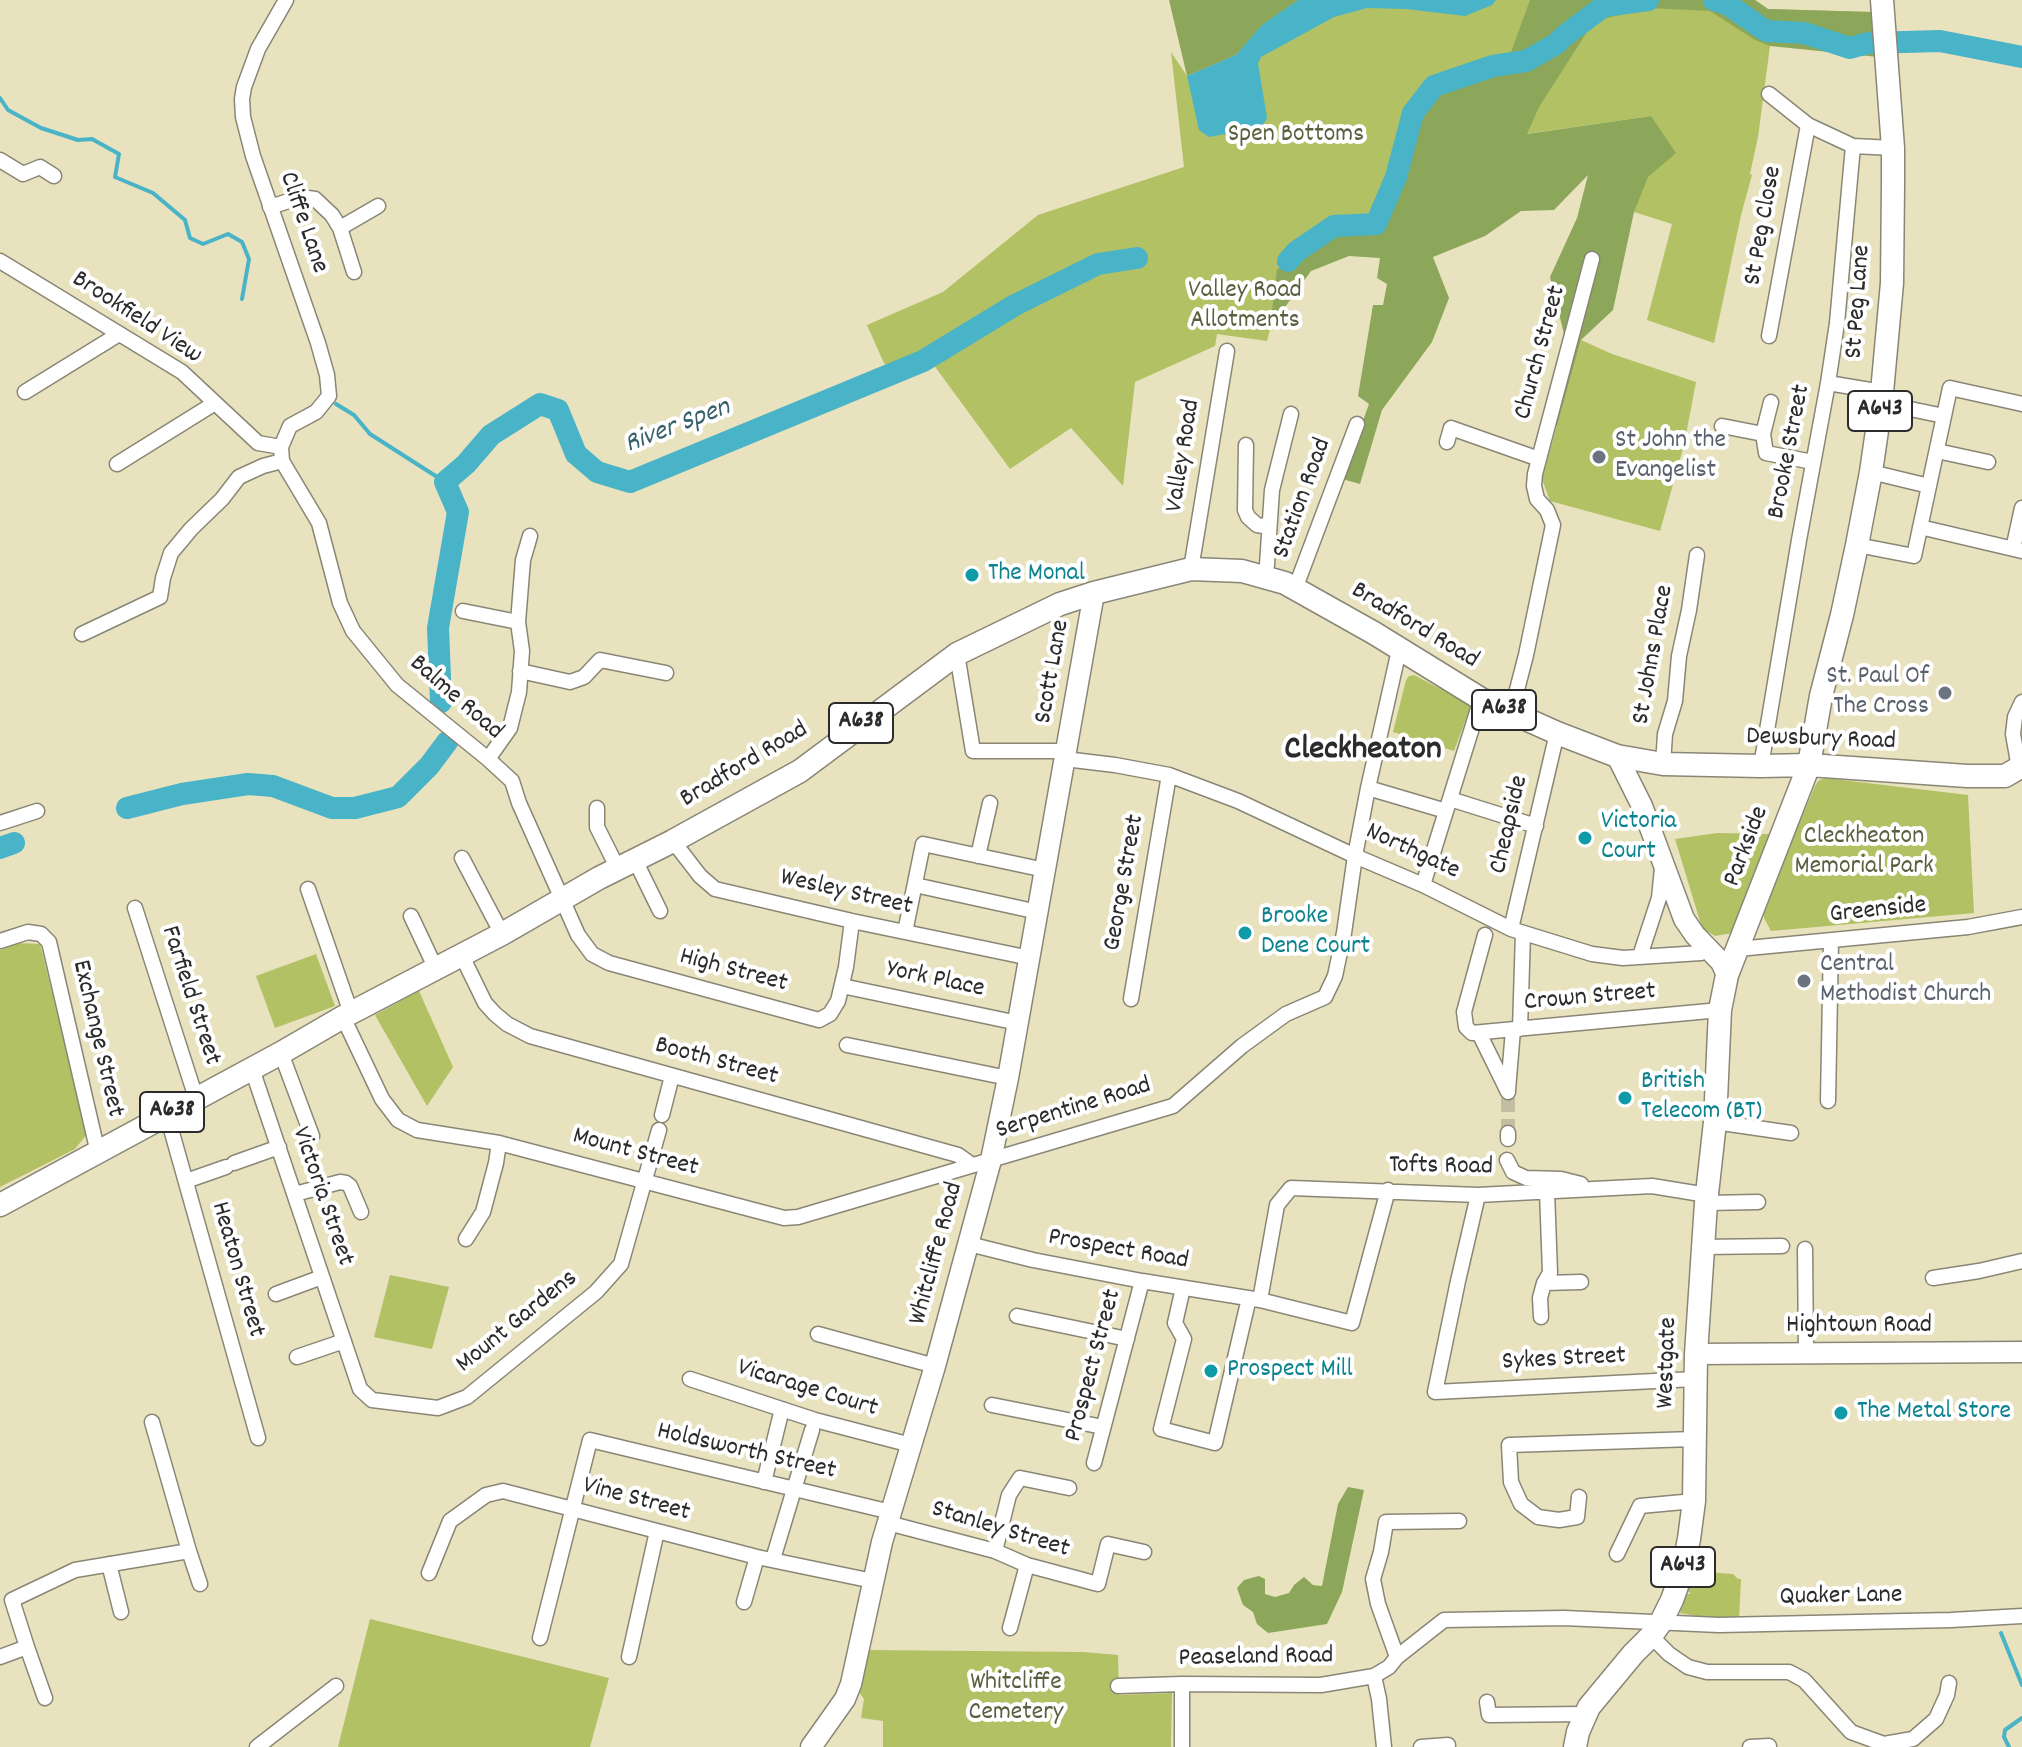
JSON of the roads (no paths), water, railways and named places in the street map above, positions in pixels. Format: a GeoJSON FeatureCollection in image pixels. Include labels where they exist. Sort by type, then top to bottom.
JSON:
{"type":"FeatureCollection","features":[{"type":"Feature","properties":{"kind":"main road","name":"St Peg Lane"},"geometry":{"type":"LineString","coordinates":[[1809,765],[1821,696],[1871,472],[1892,283],[1893,148],[1882,0]]}},
{"type":"Feature","properties":{"kind":"main road","name":"Bradford Road"},"geometry":{"type":"LineString","coordinates":[[0,1205],[800,771],[957,654],[1060,604],[1094,593],[1191,569],[1242,571],[1285,583],[1481,699],[1617,756]]}},
{"type":"Feature","properties":{"kind":"main road","name":"Scott Lane"},"geometry":{"type":"LineString","coordinates":[[1066,755],[1094,593]]}},
{"type":"Feature","properties":{"kind":"main road","name":"Whitcliffe Road"},"geometry":{"type":"LineString","coordinates":[[811,1747],[848,1692],[890,1518],[969,1244],[982,1162],[1008,1078],[1066,755]]}},
{"type":"Feature","properties":{"kind":"main road","name":"Dewsbury Road"},"geometry":{"type":"LineString","coordinates":[[1617,756],[1655,763],[1809,765],[1967,776],[2005,776],[2021,767]]}},
{"type":"Feature","properties":{"kind":"main road"},"geometry":{"type":"LineString","coordinates":[[1617,756],[1642,806],[1684,919],[1721,962],[1727,975]]}},
{"type":"Feature","properties":{"kind":"main road"},"geometry":{"type":"LineString","coordinates":[[1633,787],[1636,774],[1655,763]]}},
{"type":"Feature","properties":{"kind":"main road","name":"Parkside"},"geometry":{"type":"LineString","coordinates":[[1740,944],[1809,765]]}},
{"type":"Feature","properties":{"kind":"main road","name":"Northgate"},"geometry":{"type":"LineString","coordinates":[[1708,949],[1740,944]]}},
{"type":"Feature","properties":{"kind":"main road","name":"Westgate"},"geometry":{"type":"LineString","coordinates":[[1575,1747],[1589,1707],[1656,1629],[1672,1600],[1689,1539],[1694,1501],[1695,1379],[1702,1247],[1715,1122],[1720,1010],[1727,975],[1740,944]]}},
{"type":"Feature","properties":{"kind":"main road","name":"Hightown Road"},"geometry":{"type":"LineString","coordinates":[[1696,1354],[2022,1352]]}},
{"type":"Feature","properties":{"kind":"street","name":"Cliffe Lane"},"geometry":{"type":"LineString","coordinates":[[282,454],[290,426],[316,412],[329,396],[318,343],[253,156],[243,117],[244,87],[258,49],[286,0]]}},
{"type":"Feature","properties":{"kind":"street"},"geometry":{"type":"LineString","coordinates":[[1769,94],[1808,125],[1853,146],[1893,148]]}},
{"type":"Feature","properties":{"kind":"street","name":"St Peg Close"},"geometry":{"type":"LineString","coordinates":[[1769,336],[1808,125]]}},
{"type":"Feature","properties":{"kind":"street","name":"Brooke Street"},"geometry":{"type":"LineString","coordinates":[[1761,766],[1837,323],[1853,146]]}},
{"type":"Feature","properties":{"kind":"street"},"geometry":{"type":"LineString","coordinates":[[0,160],[23,174],[40,167],[54,176]]}},
{"type":"Feature","properties":{"kind":"street"},"geometry":{"type":"LineString","coordinates":[[270,207],[301,197],[315,199],[332,215],[340,228],[354,272]]}},
{"type":"Feature","properties":{"kind":"street"},"geometry":{"type":"LineString","coordinates":[[340,228],[378,206]]}},
{"type":"Feature","properties":{"kind":"street","name":"Church Street"},"geometry":{"type":"LineString","coordinates":[[1511,713],[1553,525],[1547,510],[1537,499],[1534,486],[1592,259]]}},
{"type":"Feature","properties":{"kind":"street","name":"Brookfield View"},"geometry":{"type":"LineString","coordinates":[[0,261],[182,372],[258,443],[282,454]]}},
{"type":"Feature","properties":{"kind":"street"},"geometry":{"type":"LineString","coordinates":[[25,392],[119,334]]}},
{"type":"Feature","properties":{"kind":"street","name":"Valley Road"},"geometry":{"type":"LineString","coordinates":[[1191,569],[1227,351]]}},
{"type":"Feature","properties":{"kind":"street"},"geometry":{"type":"LineString","coordinates":[[1828,383],[1944,416]]}},
{"type":"Feature","properties":{"kind":"street"},"geometry":{"type":"LineString","coordinates":[[1857,545],[1914,556],[1950,388],[2022,404]]}},
{"type":"Feature","properties":{"kind":"street"},"geometry":{"type":"LineString","coordinates":[[1771,402],[1763,434],[1766,453],[1813,462]]}},
{"type":"Feature","properties":{"kind":"street"},"geometry":{"type":"LineString","coordinates":[[117,464],[215,403]]}},
{"type":"Feature","properties":{"kind":"street"},"geometry":{"type":"LineString","coordinates":[[1264,577],[1272,490],[1291,414]]}},
{"type":"Feature","properties":{"kind":"street","name":"Station Road"},"geometry":{"type":"LineString","coordinates":[[1295,589],[1357,424]]}},
{"type":"Feature","properties":{"kind":"street"},"geometry":{"type":"LineString","coordinates":[[1722,426],[1763,434]]}},
{"type":"Feature","properties":{"kind":"street","name":"Church Street"},"geometry":{"type":"LineString","coordinates":[[1447,442],[1451,428],[1539,459]]}},
{"type":"Feature","properties":{"kind":"street"},"geometry":{"type":"LineString","coordinates":[[1246,445],[1245,510],[1257,525],[1269,527]]}},
{"type":"Feature","properties":{"kind":"street"},"geometry":{"type":"LineString","coordinates":[[1937,451],[1988,462]]}},
{"type":"Feature","properties":{"kind":"street"},"geometry":{"type":"LineString","coordinates":[[82,634],[160,597],[171,553],[191,529],[222,499],[239,477],[282,454]]}},
{"type":"Feature","properties":{"kind":"street","name":"Balme Road"},"geometry":{"type":"LineString","coordinates":[[282,454],[319,523],[340,603],[353,631],[397,685],[512,781],[562,899]]}},
{"type":"Feature","properties":{"kind":"street"},"geometry":{"type":"LineString","coordinates":[[1871,472],[1929,486]]}},
{"type":"Feature","properties":{"kind":"street"},"geometry":{"type":"LineString","coordinates":[[1920,527],[2018,550],[2022,508]]}},
{"type":"Feature","properties":{"kind":"street"},"geometry":{"type":"LineString","coordinates":[[488,759],[510,728],[519,692],[522,651],[518,622],[523,560],[530,536]]}},
{"type":"Feature","properties":{"kind":"street","name":"St Johns Place"},"geometry":{"type":"LineString","coordinates":[[1655,763],[1675,701],[1679,656],[1697,555]]}},
{"type":"Feature","properties":{"kind":"street"},"geometry":{"type":"LineString","coordinates":[[463,611],[518,622]]}},
{"type":"Feature","properties":{"kind":"street"},"geometry":{"type":"LineString","coordinates":[[1355,856],[1399,650]]}},
{"type":"Feature","properties":{"kind":"street","name":"Northgate"},"geometry":{"type":"LineString","coordinates":[[957,654],[973,751],[1066,755],[1169,775],[1238,801],[1517,931],[1592,954],[1623,958],[1701,953],[1708,949]]}},
{"type":"Feature","properties":{"kind":"street"},"geometry":{"type":"LineString","coordinates":[[520,671],[570,682],[584,677],[600,660],[666,673]]}},
{"type":"Feature","properties":{"kind":"street"},"geometry":{"type":"LineString","coordinates":[[1423,885],[1481,699]]}},
{"type":"Feature","properties":{"kind":"street"},"geometry":{"type":"LineString","coordinates":[[2021,767],[2013,734],[2015,717],[2022,702]]}},
{"type":"Feature","properties":{"kind":"street","name":"Cheapside"},"geometry":{"type":"LineString","coordinates":[[1473,1030],[1508,1092],[1516,1030],[1517,931],[1557,733]]}},
{"type":"Feature","properties":{"kind":"street","name":"George Street"},"geometry":{"type":"LineString","coordinates":[[1131,999],[1169,775]]}},
{"type":"Feature","properties":{"kind":"street"},"geometry":{"type":"LineString","coordinates":[[1368,788],[1536,826]]}},
{"type":"Feature","properties":{"kind":"street"},"geometry":{"type":"LineString","coordinates":[[978,856],[990,803]]}},
{"type":"Feature","properties":{"kind":"street"},"geometry":{"type":"LineString","coordinates":[[597,808],[597,827],[660,911]]}},
{"type":"Feature","properties":{"kind":"street"},"geometry":{"type":"LineString","coordinates":[[0,823],[37,811]]}},
{"type":"Feature","properties":{"kind":"street","name":"Wesley Street"},"geometry":{"type":"LineString","coordinates":[[673,841],[700,876],[715,889],[1030,958]]}},
{"type":"Feature","properties":{"kind":"street"},"geometry":{"type":"LineString","coordinates":[[905,932],[923,844],[1045,870]]}},
{"type":"Feature","properties":{"kind":"street","name":"Serpentine Road"},"geometry":{"type":"LineString","coordinates":[[982,1162],[1173,1106],[1242,1046],[1286,1014],[1325,997],[1335,976],[1355,856]]}},
{"type":"Feature","properties":{"kind":"street"},"geometry":{"type":"LineString","coordinates":[[462,858],[502,934]]}},
{"type":"Feature","properties":{"kind":"street"},"geometry":{"type":"LineString","coordinates":[[1640,956],[1659,898],[1663,861]]}},
{"type":"Feature","properties":{"kind":"street"},"geometry":{"type":"LineString","coordinates":[[915,885],[1038,912]]}},
{"type":"Feature","properties":{"kind":"street","name":"Mount Street"},"geometry":{"type":"LineString","coordinates":[[308,889],[347,1015],[382,1099],[398,1120],[417,1130],[499,1143],[784,1218],[798,1217],[982,1162]]}},
{"type":"Feature","properties":{"kind":"street","name":"High Street"},"geometry":{"type":"LineString","coordinates":[[562,899],[586,946],[592,954],[609,963],[819,1020],[830,1014],[838,1001],[852,921]]}},
{"type":"Feature","properties":{"kind":"street","name":"Farfield Street"},"geometry":{"type":"LineString","coordinates":[[135,908],[196,1098]]}},
{"type":"Feature","properties":{"kind":"street"},"geometry":{"type":"LineString","coordinates":[[411,916],[436,969]]}},
{"type":"Feature","properties":{"kind":"street","name":"Greenside"},"geometry":{"type":"LineString","coordinates":[[1740,944],[1831,941],[1974,926],[2022,917]]}},
{"type":"Feature","properties":{"kind":"street","name":"Exchange Street"},"geometry":{"type":"LineString","coordinates":[[0,941],[28,932],[41,934],[49,942],[98,1153]]}},
{"type":"Feature","properties":{"kind":"street"},"geometry":{"type":"LineString","coordinates":[[1473,1030],[1464,1012],[1485,935]]}},
{"type":"Feature","properties":{"kind":"street"},"geometry":{"type":"LineString","coordinates":[[1828,1101],[1831,941]]}},
{"type":"Feature","properties":{"kind":"street","name":"Booth Street"},"geometry":{"type":"LineString","coordinates":[[462,956],[485,1003],[507,1024],[530,1036],[982,1162]]}},
{"type":"Feature","properties":{"kind":"street","name":"York Place"},"geometry":{"type":"LineString","coordinates":[[842,986],[1018,1023]]}},
{"type":"Feature","properties":{"kind":"street","name":"Crown Street"},"geometry":{"type":"LineString","coordinates":[[1473,1030],[1516,1030],[1720,1010]]}},
{"type":"Feature","properties":{"kind":"street"},"geometry":{"type":"LineString","coordinates":[[847,1045],[1008,1078]]}},
{"type":"Feature","properties":{"kind":"street"},"geometry":{"type":"LineString","coordinates":[[281,1053],[312,1136]]}},
{"type":"Feature","properties":{"kind":"street","name":"Victoria Street"},"geometry":{"type":"LineString","coordinates":[[252,1069],[344,1341]]}},
{"type":"Feature","properties":{"kind":"street","name":"Mount Gardens"},"geometry":{"type":"LineString","coordinates":[[344,1341],[360,1389],[372,1400],[438,1408],[467,1397],[596,1292],[621,1264],[672,1076]]}},
{"type":"Feature","properties":{"kind":"street","name":"Heaton Street"},"geometry":{"type":"LineString","coordinates":[[167,1115],[258,1438]]}},
{"type":"Feature","properties":{"kind":"street"},"geometry":{"type":"LineString","coordinates":[[1715,1122],[1791,1133]]}},
{"type":"Feature","properties":{"kind":"street"},"geometry":{"type":"LineString","coordinates":[[466,1239],[483,1212],[499,1143]]}},
{"type":"Feature","properties":{"kind":"street"},"geometry":{"type":"LineString","coordinates":[[186,1181],[279,1147]]}},
{"type":"Feature","properties":{"kind":"street"},"geometry":{"type":"LineString","coordinates":[[1507,1160],[1513,1172],[1526,1178],[1561,1179],[1596,1188]]}},
{"type":"Feature","properties":{"kind":"street"},"geometry":{"type":"LineString","coordinates":[[295,1194],[346,1183],[361,1212]]}},
{"type":"Feature","properties":{"kind":"street","name":"Tofts Road"},"geometry":{"type":"LineString","coordinates":[[1255,1299],[1277,1205],[1291,1188],[1478,1195],[1652,1186],[1706,1199],[1758,1202]]}},
{"type":"Feature","properties":{"kind":"street","name":"Prospect Road"},"geometry":{"type":"LineString","coordinates":[[969,1244],[1142,1281],[1255,1299],[1352,1323],[1388,1190]]}},
{"type":"Feature","properties":{"kind":"street"},"geometry":{"type":"LineString","coordinates":[[1541,1317],[1540,1298],[1550,1273],[1547,1191]]}},
{"type":"Feature","properties":{"kind":"street","name":"Sykes Street"},"geometry":{"type":"LineString","coordinates":[[1478,1195],[1435,1392],[1695,1379]]}},
{"type":"Feature","properties":{"kind":"street"},"geometry":{"type":"LineString","coordinates":[[1702,1247],[1782,1246]]}},
{"type":"Feature","properties":{"kind":"street"},"geometry":{"type":"LineString","coordinates":[[1805,1249],[1806,1353]]}},
{"type":"Feature","properties":{"kind":"street"},"geometry":{"type":"LineString","coordinates":[[1933,1278],[2022,1261]]}},
{"type":"Feature","properties":{"kind":"street"},"geometry":{"type":"LineString","coordinates":[[276,1294],[322,1277]]}},
{"type":"Feature","properties":{"kind":"street","name":"Prospect Street"},"geometry":{"type":"LineString","coordinates":[[1094,1463],[1142,1281]]}},
{"type":"Feature","properties":{"kind":"street"},"geometry":{"type":"LineString","coordinates":[[1544,1283],[1581,1282]]}},
{"type":"Feature","properties":{"kind":"street"},"geometry":{"type":"LineString","coordinates":[[1183,1288],[1175,1323],[1184,1339],[1161,1429],[1215,1443],[1255,1299]]}},
{"type":"Feature","properties":{"kind":"street"},"geometry":{"type":"LineString","coordinates":[[1017,1316],[1127,1339]]}},
{"type":"Feature","properties":{"kind":"street"},"geometry":{"type":"LineString","coordinates":[[818,1334],[935,1366]]}},
{"type":"Feature","properties":{"kind":"street"},"geometry":{"type":"LineString","coordinates":[[297,1357],[344,1341]]}},
{"type":"Feature","properties":{"kind":"street","name":"Vicarage Court"},"geometry":{"type":"LineString","coordinates":[[690,1379],[782,1409],[911,1445]]}},
{"type":"Feature","properties":{"kind":"street"},"geometry":{"type":"LineString","coordinates":[[992,1405],[1103,1427]]}},
{"type":"Feature","properties":{"kind":"street"},"geometry":{"type":"LineString","coordinates":[[764,1482],[782,1409]]}},
{"type":"Feature","properties":{"kind":"street"},"geometry":{"type":"LineString","coordinates":[[152,1422],[200,1584]]}},
{"type":"Feature","properties":{"kind":"street"},"geometry":{"type":"LineString","coordinates":[[773,1559],[812,1430]]}},
{"type":"Feature","properties":{"kind":"street"},"geometry":{"type":"LineString","coordinates":[[1579,1497],[1577,1517],[1559,1520],[1538,1517],[1521,1504],[1511,1482],[1509,1445],[1694,1439]]}},
{"type":"Feature","properties":{"kind":"street","name":"Holdsworth Street"},"geometry":{"type":"LineString","coordinates":[[572,1509],[590,1440],[794,1489],[890,1518]]}},
{"type":"Feature","properties":{"kind":"street"},"geometry":{"type":"LineString","coordinates":[[995,1551],[1009,1495],[1020,1478],[1069,1488]]}},
{"type":"Feature","properties":{"kind":"street","name":"Vine Street"},"geometry":{"type":"LineString","coordinates":[[429,1573],[450,1521],[486,1495],[503,1491],[757,1557],[873,1581]]}},
{"type":"Feature","properties":{"kind":"street"},"geometry":{"type":"LineString","coordinates":[[1617,1554],[1640,1506],[1694,1501]]}},
{"type":"Feature","properties":{"kind":"street"},"geometry":{"type":"LineString","coordinates":[[540,1638],[572,1509]]}},
{"type":"Feature","properties":{"kind":"street","name":"Stanley Street"},"geometry":{"type":"LineString","coordinates":[[890,1518],[995,1551],[1027,1565],[1098,1584],[1108,1544],[1144,1552]]}},
{"type":"Feature","properties":{"kind":"street"},"geometry":{"type":"LineString","coordinates":[[1397,1657],[1378,1604],[1373,1579],[1386,1522],[1459,1521]]}},
{"type":"Feature","properties":{"kind":"street"},"geometry":{"type":"LineString","coordinates":[[629,1657],[657,1531]]}},
{"type":"Feature","properties":{"kind":"street"},"geometry":{"type":"LineString","coordinates":[[45,1698],[12,1600],[75,1570],[189,1551]]}},
{"type":"Feature","properties":{"kind":"street"},"geometry":{"type":"LineString","coordinates":[[744,1602],[757,1557]]}},
{"type":"Feature","properties":{"kind":"street"},"geometry":{"type":"LineString","coordinates":[[109,1564],[121,1612]]}},
{"type":"Feature","properties":{"kind":"street"},"geometry":{"type":"LineString","coordinates":[[1010,1628],[1027,1565]]}},
{"type":"Feature","properties":{"kind":"street","name":"Quaker Lane"},"geometry":{"type":"LineString","coordinates":[[1656,1629],[2022,1616]]}},
{"type":"Feature","properties":{"kind":"street","name":"Peaseland Road"},"geometry":{"type":"LineString","coordinates":[[1118,1686],[1321,1685],[1374,1676],[1444,1620],[1564,1618],[1656,1629]]}},
{"type":"Feature","properties":{"kind":"street"},"geometry":{"type":"LineString","coordinates":[[1656,1629],[1669,1654],[1688,1667],[1707,1672],[1789,1672],[1804,1680],[1851,1732],[1884,1744],[1913,1739],[1936,1719],[1949,1683]]}},
{"type":"Feature","properties":{"kind":"street"},"geometry":{"type":"LineString","coordinates":[[0,1657],[27,1647]]}},
{"type":"Feature","properties":{"kind":"street"},"geometry":{"type":"LineString","coordinates":[[1374,1676],[1384,1747]]}},
{"type":"Feature","properties":{"kind":"street"},"geometry":{"type":"LineString","coordinates":[[1182,1684],[1182,1747]]}},
{"type":"Feature","properties":{"kind":"street"},"geometry":{"type":"LineString","coordinates":[[257,1747],[336,1686]]}},
{"type":"Feature","properties":{"kind":"street"},"geometry":{"type":"LineString","coordinates":[[1487,1702],[1489,1715],[1585,1714]]}},
{"type":"Feature","properties":{"kind":"street"},"geometry":{"type":"LineString","coordinates":[[1421,1747],[1449,1742]]}},
{"type":"Feature","properties":{"kind":"street"},"geometry":{"type":"LineString","coordinates":[[1750,1747],[1769,1746]]}},
{"type":"Feature","properties":{"kind":"water"},"geometry":{"type":"Polygon","coordinates":[[[1298,0],[1496,0],[1492,5],[1465,16],[1367,8],[1334,17],[1261,57],[1258,63],[1267,118],[1262,127],[1209,137],[1199,130],[1187,76],[1236,55],[1262,25],[1298,0]]]}},
{"type":"Feature","properties":{"kind":"waterway","name":"River Spen"},"geometry":{"type":"LineString","coordinates":[[1288,261],[1297,251],[1334,226],[1376,224],[1396,177],[1413,113],[1434,86],[1493,66],[1526,61],[1556,44],[1604,6],[1648,0]]}},
{"type":"Feature","properties":{"kind":"waterway","name":"River Spen"},"geometry":{"type":"LineString","coordinates":[[1714,0],[1727,4],[1766,31],[1804,33],[1850,48],[1868,43],[1940,41],[2022,57]]}},
{"type":"Feature","properties":{"kind":"waterway"},"geometry":{"type":"LineString","coordinates":[[0,98],[8,110],[41,128],[78,140],[92,139],[119,154],[115,177],[153,193],[185,220],[190,238],[203,244],[228,234],[242,242],[249,259],[242,299]]}},
{"type":"Feature","properties":{"kind":"waterway","name":"River Spen"},"geometry":{"type":"LineString","coordinates":[[441,702],[438,628],[458,512],[445,482],[466,464],[491,435],[540,404],[558,410],[576,454],[597,472],[630,482],[923,361],[1015,305],[1098,264],[1137,258]]}},
{"type":"Feature","properties":{"kind":"waterway"},"geometry":{"type":"LineString","coordinates":[[336,404],[354,415],[370,434],[445,482]]}},
{"type":"Feature","properties":{"kind":"waterway","name":"River Spen"},"geometry":{"type":"LineString","coordinates":[[127,808],[182,794],[248,784],[273,786],[332,808],[355,808],[398,797],[429,766],[447,742]]}},
{"type":"Feature","properties":{"kind":"waterway","name":"River Spen"},"geometry":{"type":"LineString","coordinates":[[0,848],[14,843]]}},
{"type":"Feature","properties":{"kind":"waterway"},"geometry":{"type":"LineString","coordinates":[[2001,1633],[2022,1685]]}},
{"type":"Feature","properties":{"kind":"waterway"},"geometry":{"type":"LineString","coordinates":[[2009,1747],[2004,1737],[2005,1730],[2022,1718]]}},
{"type":"Feature","properties":{"kind":"tunnel"},"geometry":{"type":"LineString","coordinates":[[1508,1092],[1508,1133]]}},
{"type":"Feature","properties":{"kind":"place","name":"St John the Evangelist"},"geometry":{"type":"Point","coordinates":[1599,457]}},
{"type":"Feature","properties":{"kind":"place","name":"The Monal"},"geometry":{"type":"Point","coordinates":[972,575]}},
{"type":"Feature","properties":{"kind":"place","name":"St. Paul Of The Cross"},"geometry":{"type":"Point","coordinates":[1945,693]}},
{"type":"Feature","properties":{"kind":"place","name":"Victoria Court"},"geometry":{"type":"Point","coordinates":[1585,838]}},
{"type":"Feature","properties":{"kind":"place","name":"Brooke Dene Court"},"geometry":{"type":"Point","coordinates":[1245,933]}},
{"type":"Feature","properties":{"kind":"place","name":"Central Methodist Church"},"geometry":{"type":"Point","coordinates":[1804,981]}},
{"type":"Feature","properties":{"kind":"place","name":"British Telecom (BT)"},"geometry":{"type":"Point","coordinates":[1625,1098]}},
{"type":"Feature","properties":{"kind":"place","name":"Prospect Mill"},"geometry":{"type":"Point","coordinates":[1211,1371]}},
{"type":"Feature","properties":{"kind":"place","name":"The Metal Store"},"geometry":{"type":"Point","coordinates":[1841,1413]}},
{"type":"Feature","properties":{"kind":"district","name":"Cleckheaton"},"geometry":{"type":"Point","coordinates":[1363,752]}},
{"type":"Feature","properties":{"kind":"park label","name":"Spen Bottoms"},"geometry":{"type":"Point","coordinates":[1296,136]}},
{"type":"Feature","properties":{"kind":"park label","name":"Valley Road Allotments"},"geometry":{"type":"Point","coordinates":[1245,307]}},
{"type":"Feature","properties":{"kind":"park label","name":"Cleckheaton Memorial Park"},"geometry":{"type":"Point","coordinates":[1864,853]}},
{"type":"Feature","properties":{"kind":"park label","name":"Whitcliffe Cemetery"},"geometry":{"type":"Point","coordinates":[1016,1699]}}]}
